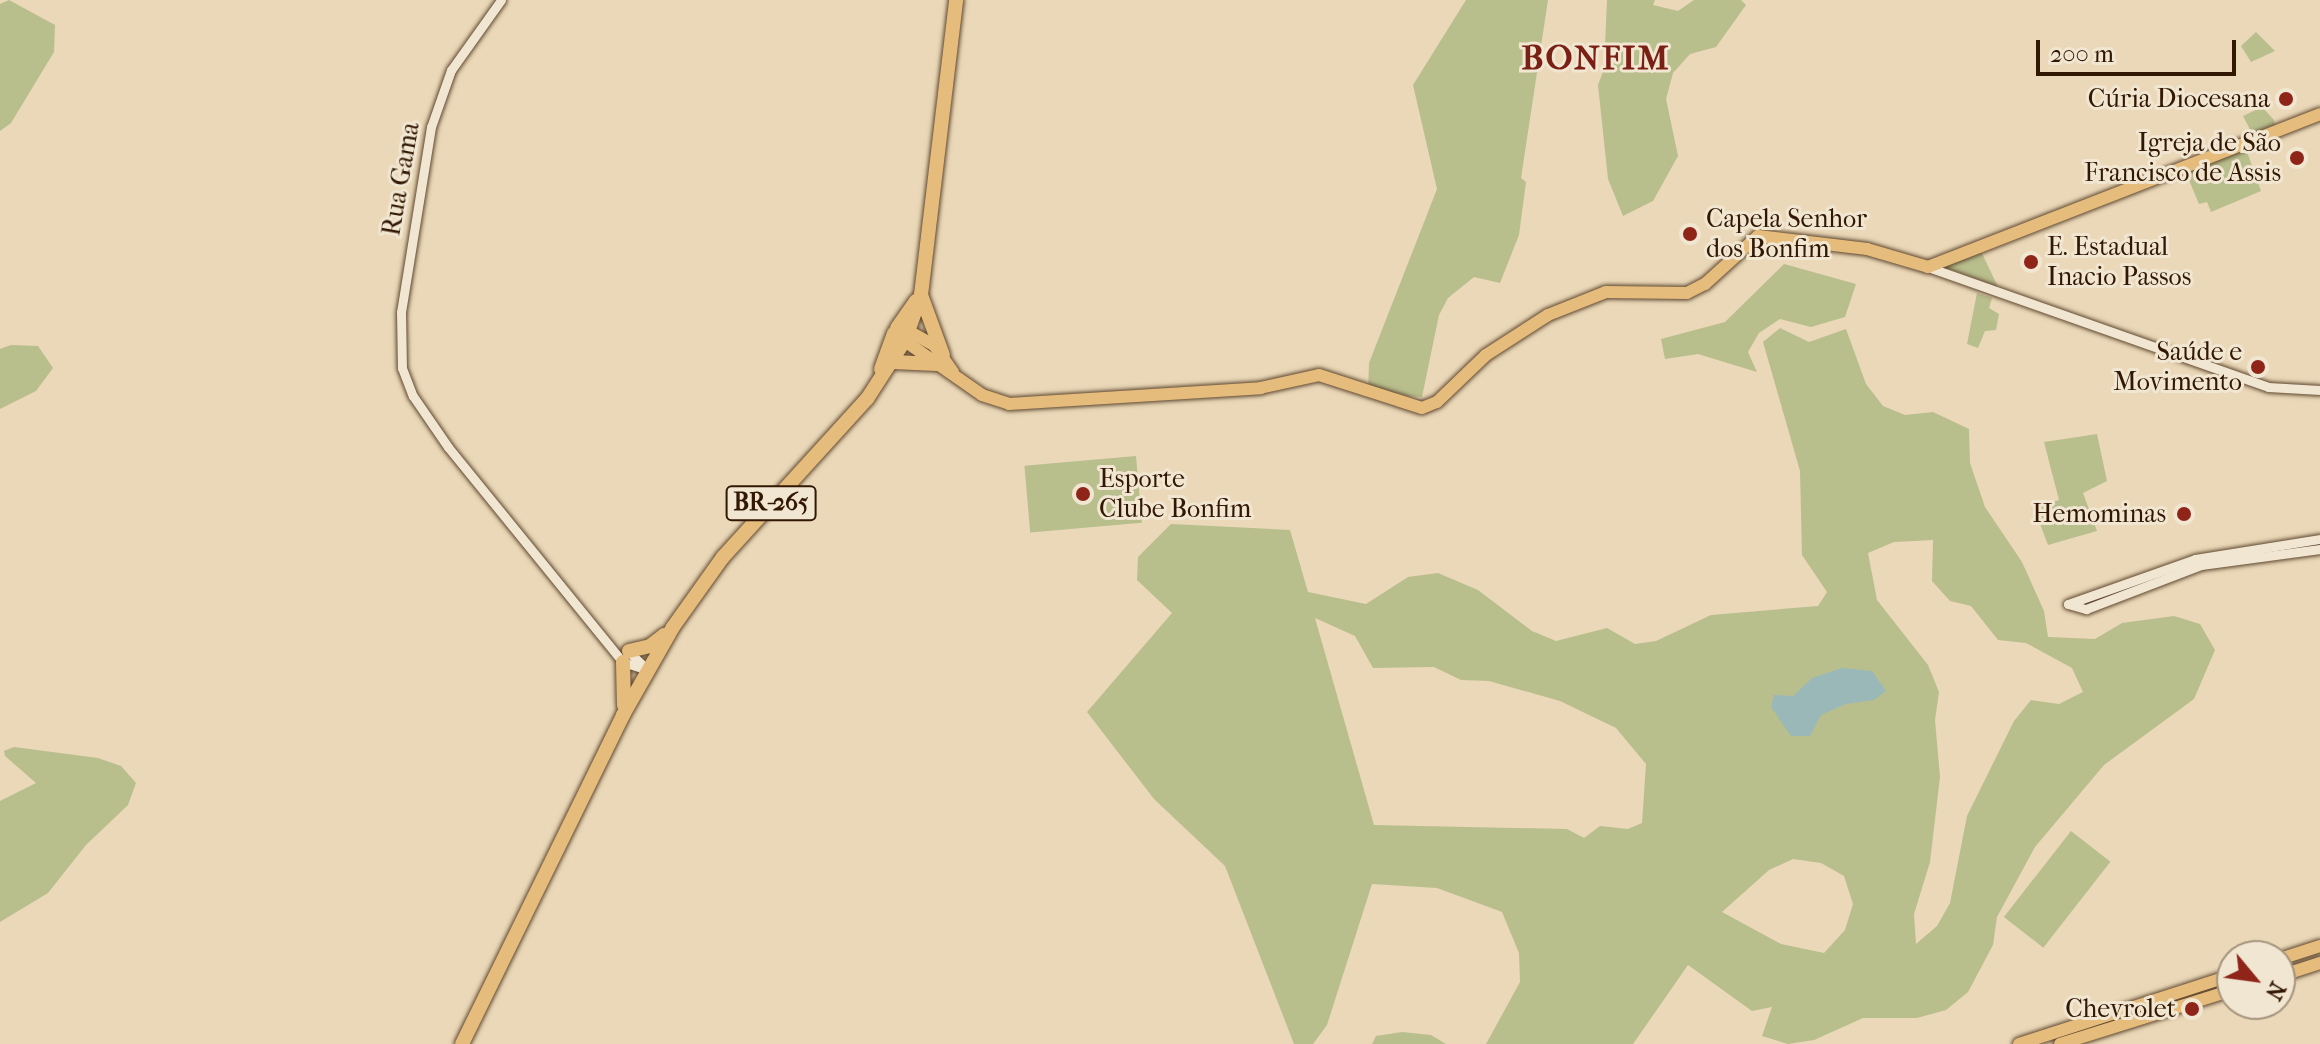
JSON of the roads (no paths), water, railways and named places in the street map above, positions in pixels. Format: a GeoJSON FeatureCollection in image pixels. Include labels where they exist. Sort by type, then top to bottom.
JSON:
{"type":"FeatureCollection","features":[{"type":"Feature","properties":{"kind":"highway","name":"BR-265"},"geometry":{"type":"LineString","coordinates":[[462,1044],[623,715],[673,627],[723,557],[893,362],[901,333],[921,295],[956,0]]}},
{"type":"Feature","properties":{"kind":"highway"},"geometry":{"type":"LineString","coordinates":[[893,362],[940,360],[921,295]]}},
{"type":"Feature","properties":{"kind":"highway"},"geometry":{"type":"LineString","coordinates":[[876,385],[901,333]]}},
{"type":"Feature","properties":{"kind":"highway"},"geometry":{"type":"LineString","coordinates":[[623,715],[626,656],[650,646],[673,627]]}},
{"type":"Feature","properties":{"kind":"main road"},"geometry":{"type":"LineString","coordinates":[[901,333],[992,399],[1025,405],[1260,388],[1319,375],[1407,406],[1437,402],[1486,355],[1548,315],[1606,292],[1678,295],[1697,288],[1758,236],[1867,249],[1928,267],[2320,114]]}},
{"type":"Feature","properties":{"kind":"main road"},"geometry":{"type":"LineString","coordinates":[[2296,954],[2320,946]]}},
{"type":"Feature","properties":{"kind":"main road"},"geometry":{"type":"LineString","coordinates":[[2296,971],[2320,963]]}},
{"type":"Feature","properties":{"kind":"main road"},"geometry":{"type":"LineString","coordinates":[[2019,1044],[2216,980]]}},
{"type":"Feature","properties":{"kind":"main road"},"geometry":{"type":"LineString","coordinates":[[2060,1044],[2216,995]]}},
{"type":"Feature","properties":{"kind":"street","name":"Rua Gama"},"geometry":{"type":"LineString","coordinates":[[501,0],[451,70],[431,127],[401,312],[399,355],[406,384],[448,447],[610,641],[626,656]]}},
{"type":"Feature","properties":{"kind":"street"},"geometry":{"type":"LineString","coordinates":[[1928,267],[2243,378],[2289,391],[2315,391]]}},
{"type":"Feature","properties":{"kind":"street"},"geometry":{"type":"LineString","coordinates":[[2320,539],[2195,559],[2068,604],[2086,609],[2201,565],[2320,549]]}},
{"type":"Feature","properties":{"kind":"street"},"geometry":{"type":"LineString","coordinates":[[626,656],[648,670]]}},
{"type":"Feature","properties":{"kind":"water"},"geometry":{"type":"Polygon","coordinates":[[[1842,668],[1872,671],[1886,691],[1874,700],[1846,704],[1821,715],[1810,736],[1791,736],[1771,707],[1774,695],[1793,696],[1812,678],[1842,668]]]}},
{"type":"Feature","properties":{"kind":"place","name":"Cúria Diocesana"},"geometry":{"type":"Point","coordinates":[2286,99]}},
{"type":"Feature","properties":{"kind":"place","name":"Igreja de São Francisco de Assis"},"geometry":{"type":"Point","coordinates":[2297,158]}},
{"type":"Feature","properties":{"kind":"place","name":"Capela Senhor dos Bonfim"},"geometry":{"type":"Point","coordinates":[1690,234]}},
{"type":"Feature","properties":{"kind":"place","name":"E. Estadual Inacio Passos"},"geometry":{"type":"Point","coordinates":[2031,262]}},
{"type":"Feature","properties":{"kind":"place","name":"Saúde e Movimento"},"geometry":{"type":"Point","coordinates":[2258,367]}},
{"type":"Feature","properties":{"kind":"place","name":"Esporte Clube Bonfim"},"geometry":{"type":"Point","coordinates":[1083,494]}},
{"type":"Feature","properties":{"kind":"place","name":"Hemominas"},"geometry":{"type":"Point","coordinates":[2184,514]}},
{"type":"Feature","properties":{"kind":"place","name":"Chevrolet"},"geometry":{"type":"Point","coordinates":[2192,1009]}},
{"type":"Feature","properties":{"kind":"district","name":"BONFIM"},"geometry":{"type":"Point","coordinates":[1596,59]}}]}
